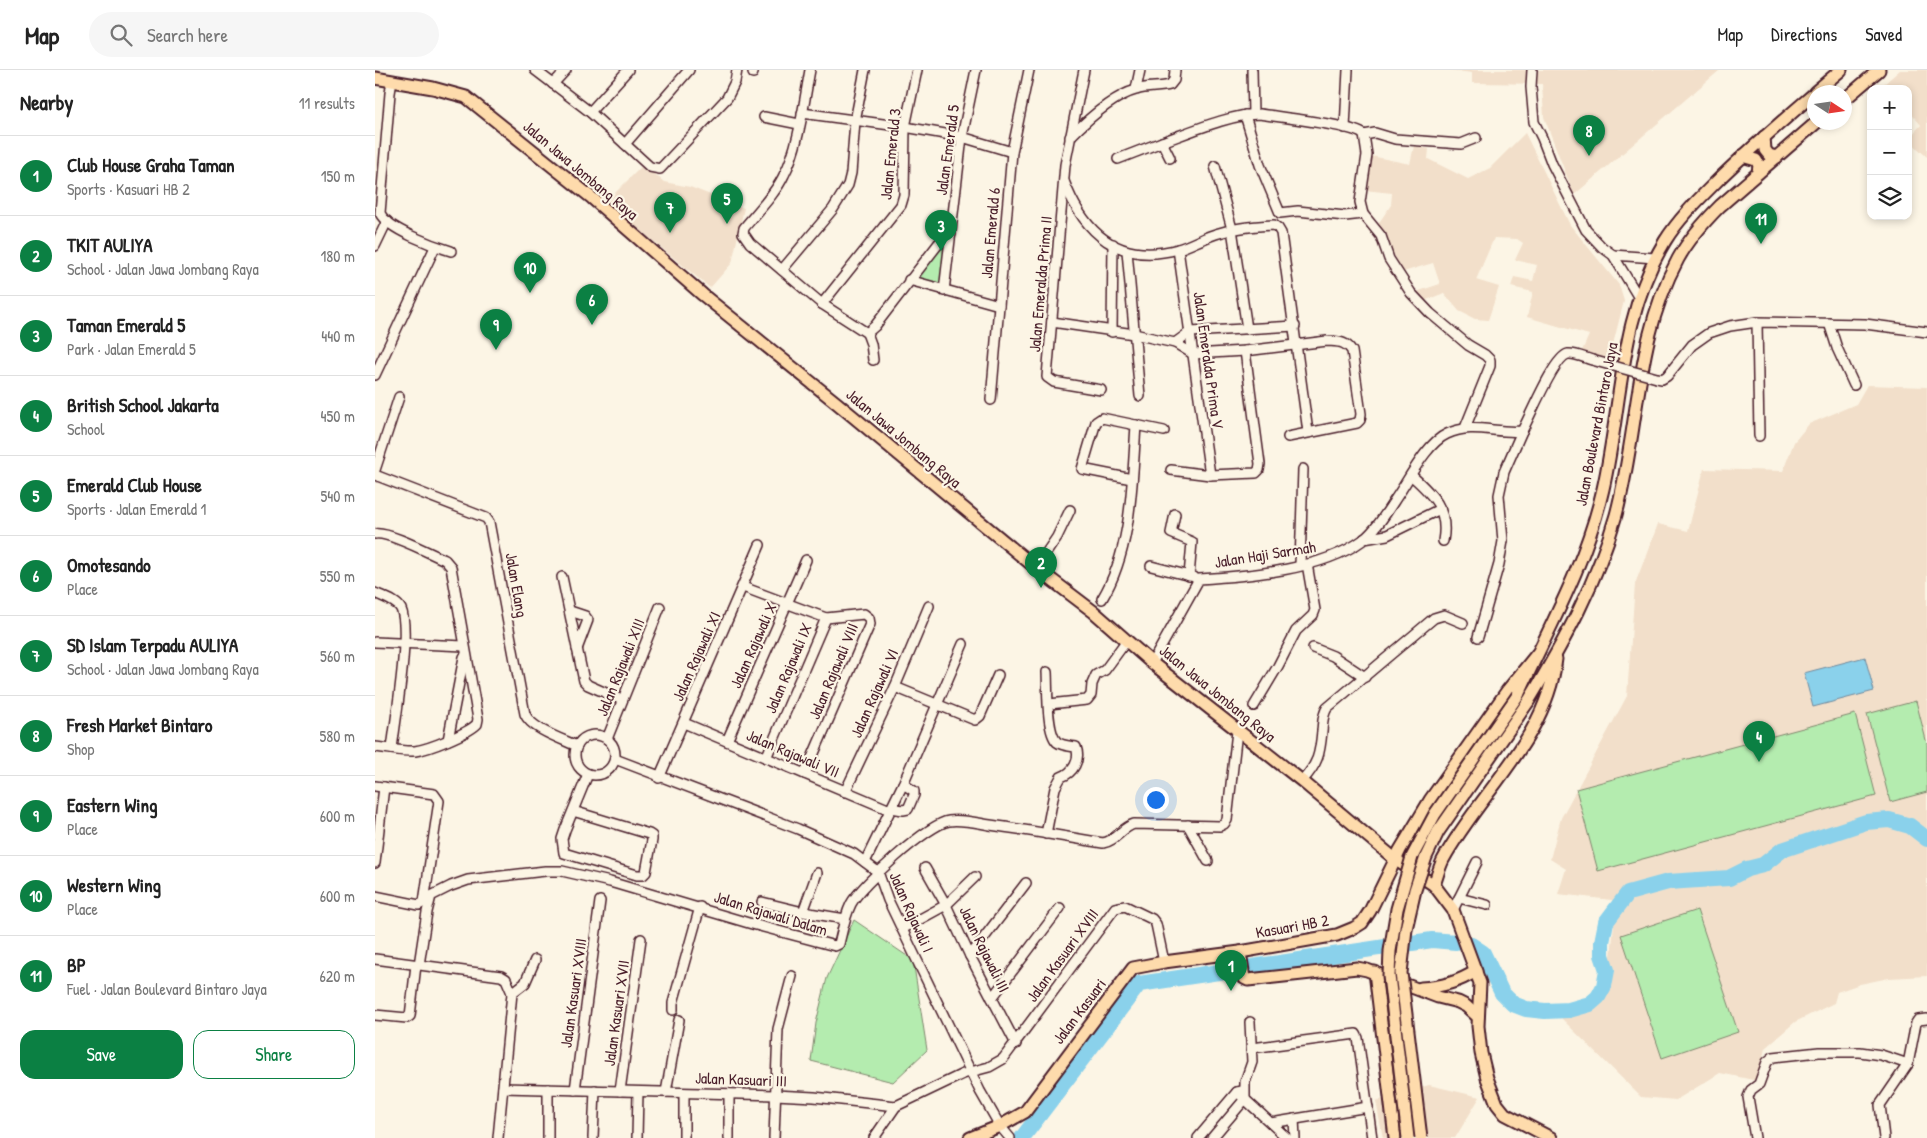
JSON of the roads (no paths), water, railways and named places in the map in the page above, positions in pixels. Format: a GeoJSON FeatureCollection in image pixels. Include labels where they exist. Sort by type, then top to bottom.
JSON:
{"type":"FeatureCollection","features":[{"type":"Feature","properties":{"kind":"main road","name":"Jalan Boulevard Bintaro Jaya"},"geometry":{"type":"LineString","coordinates":[[1824,85],[1841,70]]}},
{"type":"Feature","properties":{"kind":"main road"},"geometry":{"type":"LineString","coordinates":[[1852,93],[1879,70]]}},
{"type":"Feature","properties":{"kind":"main road","name":"Jalan Jawa Jombang Raya"},"geometry":{"type":"LineString","coordinates":[[375,78],[433,88],[466,97],[591,198],[703,295],[1036,568],[1094,612],[1152,662],[1302,781],[1396,860],[1434,885],[1453,910],[1481,988],[1478,1017],[1481,1053],[1487,1078],[1497,1104],[1505,1114],[1551,1138]]}},
{"type":"Feature","properties":{"kind":"main road","name":"Jalan Boulevard Bintaro Jaya"},"geometry":{"type":"LineString","coordinates":[[1408,1138],[1389,976],[1390,951],[1397,909],[1412,857],[1431,821],[1518,695],[1557,616],[1579,564],[1597,513],[1609,461],[1624,356],[1639,298],[1655,258],[1665,240],[1686,212],[1742,156],[1807,100]]}},
{"type":"Feature","properties":{"kind":"main road","name":"Jalan Boulevard Bintaro Jaya"},"geometry":{"type":"LineString","coordinates":[[1421,1138],[1401,973],[1406,929],[1415,890],[1426,857],[1439,832],[1528,702],[1557,655],[1584,602],[1615,515],[1631,441],[1643,358],[1652,321],[1669,278],[1685,246],[1705,221],[1808,130]]}},
{"type":"Feature","properties":{"kind":"main road"},"geometry":{"type":"LineString","coordinates":[[1764,138],[1765,150],[1769,155],[1777,157]]}},
{"type":"Feature","properties":{"kind":"main road"},"geometry":{"type":"LineString","coordinates":[[1742,156],[1756,160],[1759,165],[1758,173]]}},
{"type":"Feature","properties":{"kind":"main road","name":"Kasuari HB 2"},"geometry":{"type":"LineString","coordinates":[[1478,1017],[1466,1006],[1458,1002],[1438,997],[1375,972],[1357,968],[1249,980],[1245,978],[1240,955],[1337,935],[1354,928],[1362,922],[1370,911],[1430,800],[1507,691],[1537,654]]}},
{"type":"Feature","properties":{"kind":"main road"},"geometry":{"type":"LineString","coordinates":[[1434,885],[1442,862],[1453,844],[1516,755],[1538,718],[1549,695],[1557,655]]}},
{"type":"Feature","properties":{"kind":"main road","name":"Jalan Kasuari"},"geometry":{"type":"LineString","coordinates":[[970,1138],[999,1126],[1025,1112],[1133,968],[1164,962],[1240,955]]}},
{"type":"Feature","properties":{"kind":"main road"},"geometry":{"type":"LineString","coordinates":[[1419,989],[1450,984],[1476,971]]}},
{"type":"Feature","properties":{"kind":"main road"},"geometry":{"type":"LineString","coordinates":[[1375,972],[1395,1138]]}},
{"type":"Feature","properties":{"kind":"street"},"geometry":{"type":"LineString","coordinates":[[535,70],[590,112],[650,167],[660,168],[664,166],[727,98],[735,82],[737,70]]}},
{"type":"Feature","properties":{"kind":"street"},"geometry":{"type":"LineString","coordinates":[[553,84],[567,70]]}},
{"type":"Feature","properties":{"kind":"street"},"geometry":{"type":"LineString","coordinates":[[590,112],[628,70]]}},
{"type":"Feature","properties":{"kind":"street"},"geometry":{"type":"LineString","coordinates":[[625,144],[689,70]]}},
{"type":"Feature","properties":{"kind":"street"},"geometry":{"type":"LineString","coordinates":[[810,70],[802,113],[785,174],[780,184],[744,228],[743,233],[750,243],[822,304],[867,333],[871,344],[873,360]]}},
{"type":"Feature","properties":{"kind":"street"},"geometry":{"type":"LineString","coordinates":[[782,270],[833,209],[848,185],[851,173],[855,121],[865,70]]}},
{"type":"Feature","properties":{"kind":"street","name":"Jalan Emerald 3"},"geometry":{"type":"LineString","coordinates":[[822,304],[901,205],[904,195],[905,127],[917,70]]}},
{"type":"Feature","properties":{"kind":"street","name":"Jalan Emerald 5"},"geometry":{"type":"LineString","coordinates":[[944,291],[962,137],[976,70]]}},
{"type":"Feature","properties":{"kind":"street","name":"Jalan Emerald 6"},"geometry":{"type":"LineString","coordinates":[[991,400],[1012,152],[1029,70]]}},
{"type":"Feature","properties":{"kind":"street","name":"Jalan Emeralda Prima II"},"geometry":{"type":"LineString","coordinates":[[1084,70],[1070,137],[1064,181],[1047,377],[1054,382],[1101,390]]}},
{"type":"Feature","properties":{"kind":"street"},"geometry":{"type":"LineString","coordinates":[[1136,89],[1140,70]]}},
{"type":"Feature","properties":{"kind":"street"},"geometry":{"type":"LineString","coordinates":[[1070,137],[1121,96],[1136,89],[1170,85],[1174,80],[1175,70]]}},
{"type":"Feature","properties":{"kind":"street"},"geometry":{"type":"LineString","coordinates":[[1252,70],[1249,114],[1259,166],[1280,214],[1298,210],[1345,216],[1363,214]]}},
{"type":"Feature","properties":{"kind":"street"},"geometry":{"type":"LineString","coordinates":[[1345,128],[1348,70]]}},
{"type":"Feature","properties":{"kind":"street"},"geometry":{"type":"LineString","coordinates":[[1532,70],[1531,87],[1534,122],[1552,164],[1586,230],[1602,247],[1613,255],[1639,298]]}},
{"type":"Feature","properties":{"kind":"street"},"geometry":{"type":"LineString","coordinates":[[393,81],[377,205],[387,221],[435,247],[451,251]]}},
{"type":"Feature","properties":{"kind":"street"},"geometry":{"type":"LineString","coordinates":[[802,113],[962,137],[1012,152]]}},
{"type":"Feature","properties":{"kind":"street"},"geometry":{"type":"LineString","coordinates":[[1118,159],[1195,130],[1249,114],[1362,132],[1367,155],[1360,202],[1363,214],[1381,236],[1389,259],[1411,293],[1437,319],[1468,345],[1490,360],[1490,366],[1465,428]]}},
{"type":"Feature","properties":{"kind":"street"},"geometry":{"type":"LineString","coordinates":[[764,117],[799,124]]}},
{"type":"Feature","properties":{"kind":"street"},"geometry":{"type":"LineString","coordinates":[[1364,135],[1375,133],[1395,139],[1461,144],[1476,138]]}},
{"type":"Feature","properties":{"kind":"street"},"geometry":{"type":"LineString","coordinates":[[1162,142],[1170,158]]}},
{"type":"Feature","properties":{"kind":"street"},"geometry":{"type":"LineString","coordinates":[[1215,166],[1231,229],[1247,329]]}},
{"type":"Feature","properties":{"kind":"street"},"geometry":{"type":"LineString","coordinates":[[1064,181],[1070,198],[1083,218],[1099,235],[1127,251],[1147,254],[1178,249],[1231,229],[1273,225],[1278,228],[1281,233],[1309,432]]}},
{"type":"Feature","properties":{"kind":"street"},"geometry":{"type":"LineString","coordinates":[[375,246],[387,221]]}},
{"type":"Feature","properties":{"kind":"street"},"geometry":{"type":"LineString","coordinates":[[867,333],[875,326],[939,243],[951,234]]}},
{"type":"Feature","properties":{"kind":"street"},"geometry":{"type":"LineString","coordinates":[[1112,332],[1113,244]]}},
{"type":"Feature","properties":{"kind":"street"},"geometry":{"type":"LineString","coordinates":[[375,375],[435,247]]}},
{"type":"Feature","properties":{"kind":"street","name":"Jalan Emeralda Prima V"},"geometry":{"type":"LineString","coordinates":[[1178,249],[1210,475]]}},
{"type":"Feature","properties":{"kind":"street"},"geometry":{"type":"LineString","coordinates":[[1127,251],[1140,396]]}},
{"type":"Feature","properties":{"kind":"street"},"geometry":{"type":"LineString","coordinates":[[1613,255],[1655,258]]}},
{"type":"Feature","properties":{"kind":"street"},"geometry":{"type":"LineString","coordinates":[[909,280],[999,305]]}},
{"type":"Feature","properties":{"kind":"street"},"geometry":{"type":"LineString","coordinates":[[1052,322],[1135,334],[1175,343],[1193,354],[1245,351],[1327,341],[1341,342],[1349,345],[1352,351],[1361,414],[1360,420],[1357,423],[1288,437]]}},
{"type":"Feature","properties":{"kind":"street"},"geometry":{"type":"LineString","coordinates":[[1757,322],[1759,436]]}},
{"type":"Feature","properties":{"kind":"street"},"geometry":{"type":"LineString","coordinates":[[1478,637],[1499,564],[1503,541],[1499,495],[1504,472],[1551,373],[1567,354],[1657,378],[1665,378],[1685,352],[1709,333],[1730,326],[1757,322],[1865,324],[1927,332]]}},
{"type":"Feature","properties":{"kind":"street"},"geometry":{"type":"LineString","coordinates":[[1829,323],[1837,348],[1854,385]]}},
{"type":"Feature","properties":{"kind":"street"},"geometry":{"type":"LineString","coordinates":[[1175,343],[1190,332],[1295,326]]}},
{"type":"Feature","properties":{"kind":"street"},"geometry":{"type":"LineString","coordinates":[[1171,470],[1210,475],[1256,473],[1259,470],[1256,426],[1245,351]]}},
{"type":"Feature","properties":{"kind":"street"},"geometry":{"type":"LineString","coordinates":[[375,470],[399,397]]}},
{"type":"Feature","properties":{"kind":"street"},"geometry":{"type":"LineString","coordinates":[[1132,479],[1082,469],[1099,419],[1102,418],[1164,431]]}},
{"type":"Feature","properties":{"kind":"street"},"geometry":{"type":"LineString","coordinates":[[1094,612],[1107,582],[1120,559],[1124,544],[1136,425]]}},
{"type":"Feature","properties":{"kind":"street","name":"Jalan Haji Sarmah"},"geometry":{"type":"LineString","coordinates":[[1152,662],[1199,578],[1242,575],[1303,565],[1333,557],[1364,538],[1388,512],[1423,457],[1438,440],[1447,434],[1465,428],[1484,428],[1507,432],[1522,431]]}},
{"type":"Feature","properties":{"kind":"street"},"geometry":{"type":"LineString","coordinates":[[1254,706],[1296,631],[1313,615],[1315,610],[1303,565],[1303,469]]}},
{"type":"Feature","properties":{"kind":"street","name":"Jalan Elang"},"geometry":{"type":"LineString","coordinates":[[375,474],[485,518],[489,522],[525,714],[534,725],[577,746]]}},
{"type":"Feature","properties":{"kind":"street"},"geometry":{"type":"LineString","coordinates":[[1411,474],[1436,499],[1445,524],[1443,540]]}},
{"type":"Feature","properties":{"kind":"street"},"geometry":{"type":"LineString","coordinates":[[1364,538],[1387,535],[1440,509]]}},
{"type":"Feature","properties":{"kind":"street"},"geometry":{"type":"LineString","coordinates":[[1036,568],[1071,510]]}},
{"type":"Feature","properties":{"kind":"street"},"geometry":{"type":"LineString","coordinates":[[1175,514],[1171,533],[1192,542],[1189,576]]}},
{"type":"Feature","properties":{"kind":"street"},"geometry":{"type":"LineString","coordinates":[[375,534],[380,533],[390,536],[449,562],[478,719],[473,729],[416,751],[375,747]]}},
{"type":"Feature","properties":{"kind":"street","name":"Jalan Rajawali XI"},"geometry":{"type":"LineString","coordinates":[[659,778],[761,545]]}},
{"type":"Feature","properties":{"kind":"street","name":"Jalan Rajawali X"},"geometry":{"type":"LineString","coordinates":[[727,741],[805,560]]}},
{"type":"Feature","properties":{"kind":"street"},"geometry":{"type":"LineString","coordinates":[[1151,566],[1199,578]]}},
{"type":"Feature","properties":{"kind":"street"},"geometry":{"type":"LineString","coordinates":[[562,577],[586,683],[622,700]]}},
{"type":"Feature","properties":{"kind":"street","name":"Jalan Rajawali VIII"},"geometry":{"type":"LineString","coordinates":[[743,587],[826,618],[864,614],[869,618],[870,624],[805,774]]}},
{"type":"Feature","properties":{"kind":"street"},"geometry":{"type":"LineString","coordinates":[[375,593],[400,607],[402,612],[404,644],[392,749]]}},
{"type":"Feature","properties":{"kind":"street","name":"Jalan Rajawali VI"},"geometry":{"type":"LineString","coordinates":[[845,792],[895,686],[929,606]]}},
{"type":"Feature","properties":{"kind":"street","name":"Jalan Rajawali XIII"},"geometry":{"type":"LineString","coordinates":[[607,739],[661,607]]}},
{"type":"Feature","properties":{"kind":"street"},"geometry":{"type":"LineString","coordinates":[[570,611],[585,616],[587,620],[577,649]]}},
{"type":"Feature","properties":{"kind":"street"},"geometry":{"type":"LineString","coordinates":[[1302,781],[1317,764],[1323,717],[1327,708],[1423,626],[1438,616],[1448,616],[1463,623]]}},
{"type":"Feature","properties":{"kind":"street","name":"Jalan Rajawali IX"},"geometry":{"type":"LineString","coordinates":[[766,758],[826,618]]}},
{"type":"Feature","properties":{"kind":"street"},"geometry":{"type":"LineString","coordinates":[[1049,704],[1087,700],[1091,695],[1092,684],[1096,675],[1105,670],[1127,640]]}},
{"type":"Feature","properties":{"kind":"street"},"geometry":{"type":"LineString","coordinates":[[375,642],[465,649]]}},
{"type":"Feature","properties":{"kind":"street"},"geometry":{"type":"LineString","coordinates":[[865,862],[903,784],[963,644]]}},
{"type":"Feature","properties":{"kind":"street"},"geometry":{"type":"LineString","coordinates":[[1313,648],[1333,656],[1365,677]]}},
{"type":"Feature","properties":{"kind":"street"},"geometry":{"type":"LineString","coordinates":[[448,740],[465,649]]}},
{"type":"Feature","properties":{"kind":"street"},"geometry":{"type":"LineString","coordinates":[[1046,834],[1055,788],[1061,777],[1074,770],[1078,751],[1076,747],[1059,743],[1053,737],[1050,725],[1047,672]]}},
{"type":"Feature","properties":{"kind":"street"},"geometry":{"type":"LineString","coordinates":[[895,686],[975,720],[978,719],[998,675]]}},
{"type":"Feature","properties":{"kind":"street","name":"Jalan Rajawali VII"},"geometry":{"type":"LineString","coordinates":[[684,723],[845,792],[891,809]]}},
{"type":"Feature","properties":{"kind":"street","name":"Jalan Rajawali Dalam"},"geometry":{"type":"LineString","coordinates":[[418,965],[431,896],[468,880],[536,872],[562,872],[610,882],[830,946],[839,944],[845,919],[851,904],[858,894],[878,872],[936,826],[948,821],[959,821],[1103,843],[1112,841],[1124,828],[1134,824],[1220,826],[1224,824],[1227,820],[1237,730]]}},
{"type":"Feature","properties":{"kind":"street"},"geometry":{"type":"LineString","coordinates":[[596,735],[607,739],[614,748],[615,759],[609,769],[599,775],[588,774],[579,768],[575,757],[577,746],[585,738],[596,735]]}},
{"type":"Feature","properties":{"kind":"street","name":"Jalan Rajawali I"},"geometry":{"type":"LineString","coordinates":[[615,759],[659,778],[798,829],[847,851],[878,872],[901,929],[971,1071],[999,1126],[1010,1138]]}},
{"type":"Feature","properties":{"kind":"street"},"geometry":{"type":"LineString","coordinates":[[573,811],[652,836],[646,872],[643,875],[637,875],[564,853],[562,839],[573,811],[588,774]]}},
{"type":"Feature","properties":{"kind":"street"},"geometry":{"type":"LineString","coordinates":[[891,809],[908,809],[914,791],[903,784]]}},
{"type":"Feature","properties":{"kind":"street"},"geometry":{"type":"LineString","coordinates":[[375,863],[379,786],[434,794],[439,801],[424,902],[419,905],[375,896]]}},
{"type":"Feature","properties":{"kind":"street"},"geometry":{"type":"LineString","coordinates":[[1188,825],[1208,861]]}},
{"type":"Feature","properties":{"kind":"street"},"geometry":{"type":"LineString","coordinates":[[1453,910],[1477,862]]}},
{"type":"Feature","properties":{"kind":"street","name":"Jalan Rajawali III"},"geometry":{"type":"LineString","coordinates":[[925,868],[946,904],[1015,1044]]}},
{"type":"Feature","properties":{"kind":"street"},"geometry":{"type":"LineString","coordinates":[[803,912],[817,873]]}},
{"type":"Feature","properties":{"kind":"street"},"geometry":{"type":"LineString","coordinates":[[901,929],[946,904],[975,877]]}},
{"type":"Feature","properties":{"kind":"street"},"geometry":{"type":"LineString","coordinates":[[970,956],[1026,882]]}},
{"type":"Feature","properties":{"kind":"street"},"geometry":{"type":"LineString","coordinates":[[1459,898],[1487,905]]}},
{"type":"Feature","properties":{"kind":"street","name":"Jalan Kasuari XVIII"},"geometry":{"type":"LineString","coordinates":[[575,1090],[600,901]]}},
{"type":"Feature","properties":{"kind":"street"},"geometry":{"type":"LineString","coordinates":[[762,902],[803,912],[845,919]]}},
{"type":"Feature","properties":{"kind":"street","name":"Jalan Kasuari XVIII"},"geometry":{"type":"LineString","coordinates":[[971,1071],[989,1067],[1003,1059],[1115,908],[1125,906],[1153,919],[1156,924],[1164,962]]}},
{"type":"Feature","properties":{"kind":"street"},"geometry":{"type":"LineString","coordinates":[[673,1010],[673,1004],[700,908]]}},
{"type":"Feature","properties":{"kind":"street"},"geometry":{"type":"LineString","coordinates":[[992,998],[1060,908]]}},
{"type":"Feature","properties":{"kind":"street","name":"Jalan Kasuari XVII"},"geometry":{"type":"LineString","coordinates":[[620,1091],[641,938]]}},
{"type":"Feature","properties":{"kind":"street"},"geometry":{"type":"LineString","coordinates":[[375,959],[501,976],[525,983]]}},
{"type":"Feature","properties":{"kind":"street"},"geometry":{"type":"LineString","coordinates":[[512,993],[525,983],[535,960]]}},
{"type":"Feature","properties":{"kind":"street"},"geometry":{"type":"LineString","coordinates":[[375,1015],[407,1018],[410,1016],[418,965]]}},
{"type":"Feature","properties":{"kind":"street"},"geometry":{"type":"LineString","coordinates":[[774,1138],[778,1029],[792,976]]}},
{"type":"Feature","properties":{"kind":"street"},"geometry":{"type":"LineString","coordinates":[[498,1138],[512,993],[506,979]]}},
{"type":"Feature","properties":{"kind":"street"},"geometry":{"type":"LineString","coordinates":[[1884,1138],[1880,1105],[1907,1064],[1916,1023],[1918,1020],[1927,1019]]}},
{"type":"Feature","properties":{"kind":"street"},"geometry":{"type":"LineString","coordinates":[[666,1092],[679,1020]]}},
{"type":"Feature","properties":{"kind":"street"},"geometry":{"type":"LineString","coordinates":[[1212,1138],[1242,1093],[1252,1062],[1250,1022]]}},
{"type":"Feature","properties":{"kind":"street"},"geometry":{"type":"LineString","coordinates":[[1252,1048],[1355,1034],[1358,1038],[1372,1138]]}},
{"type":"Feature","properties":{"kind":"street"},"geometry":{"type":"LineString","coordinates":[[1755,1138],[1748,1097],[1751,1090],[1759,1084],[1767,1062],[1773,1057],[1819,1052],[1860,1052],[1881,1055],[1907,1064]]}},
{"type":"Feature","properties":{"kind":"street"},"geometry":{"type":"LineString","coordinates":[[874,1138],[896,1106],[971,1071]]}},
{"type":"Feature","properties":{"kind":"street","name":"Jalan Kasuari III"},"geometry":{"type":"LineString","coordinates":[[503,1088],[775,1095],[814,1097],[896,1106]]}},
{"type":"Feature","properties":{"kind":"street"},"geometry":{"type":"LineString","coordinates":[[547,1138],[548,1089]]}},
{"type":"Feature","properties":{"kind":"street"},"geometry":{"type":"LineString","coordinates":[[593,1138],[595,1090]]}},
{"type":"Feature","properties":{"kind":"street"},"geometry":{"type":"LineString","coordinates":[[637,1138],[638,1092]]}},
{"type":"Feature","properties":{"kind":"street"},"geometry":{"type":"LineString","coordinates":[[684,1093],[684,1138]]}},
{"type":"Feature","properties":{"kind":"street"},"geometry":{"type":"LineString","coordinates":[[1242,1093],[1287,1138]]}},
{"type":"Feature","properties":{"kind":"street"},"geometry":{"type":"LineString","coordinates":[[1198,1138],[1242,1093]]}},
{"type":"Feature","properties":{"kind":"street"},"geometry":{"type":"LineString","coordinates":[[729,1094],[729,1138]]}},
{"type":"Feature","properties":{"kind":"street"},"geometry":{"type":"LineString","coordinates":[[1271,1123],[1368,1107]]}},
{"type":"Feature","properties":{"kind":"street"},"geometry":{"type":"LineString","coordinates":[[1294,1119],[1295,1138]]}},
{"type":"Feature","properties":{"kind":"water"},"geometry":{"type":"Polygon","coordinates":[[[1865,657],[1874,691],[1813,707],[1804,673],[1865,657]]]}},
{"type":"Feature","properties":{"kind":"waterway"},"geometry":{"type":"LineString","coordinates":[[1471,945],[1483,953],[1502,993],[1513,1004],[1526,1009],[1545,1011],[1569,1010],[1590,1004],[1598,997],[1604,986],[1607,970],[1602,955],[1602,942],[1606,922],[1628,893],[1668,882],[1729,878],[1747,869],[1763,865],[1782,850],[1866,822],[1889,820],[1910,826],[1927,839]]}},
{"type":"Feature","properties":{"kind":"waterway"},"geometry":{"type":"LineString","coordinates":[[1022,1138],[1139,984],[1432,940],[1456,942]]}},
{"type":"Feature","properties":{"kind":"place","name":"Fresh Market Bintaro"},"geometry":{"type":"Point","coordinates":[1589,156]}},
{"type":"Feature","properties":{"kind":"place","name":"Emerald Club House"},"geometry":{"type":"Point","coordinates":[727,224]}},
{"type":"Feature","properties":{"kind":"place","name":"SD Islam Terpadu AULIYA"},"geometry":{"type":"Point","coordinates":[670,233]}},
{"type":"Feature","properties":{"kind":"place","name":"BP"},"geometry":{"type":"Point","coordinates":[1761,244]}},
{"type":"Feature","properties":{"kind":"place","name":"Taman Emerald 5"},"geometry":{"type":"Point","coordinates":[941,251]}},
{"type":"Feature","properties":{"kind":"place","name":"Western Wing"},"geometry":{"type":"Point","coordinates":[530,293]}},
{"type":"Feature","properties":{"kind":"place","name":"Omotesando"},"geometry":{"type":"Point","coordinates":[592,325]}},
{"type":"Feature","properties":{"kind":"place","name":"Eastern Wing"},"geometry":{"type":"Point","coordinates":[496,350]}},
{"type":"Feature","properties":{"kind":"place","name":"TKIT AULIYA"},"geometry":{"type":"Point","coordinates":[1041,588]}},
{"type":"Feature","properties":{"kind":"place","name":"British School Jakarta"},"geometry":{"type":"Point","coordinates":[1759,762]}},
{"type":"Feature","properties":{"kind":"place","name":"Club House Graha Taman"},"geometry":{"type":"Point","coordinates":[1231,991]}}]}
